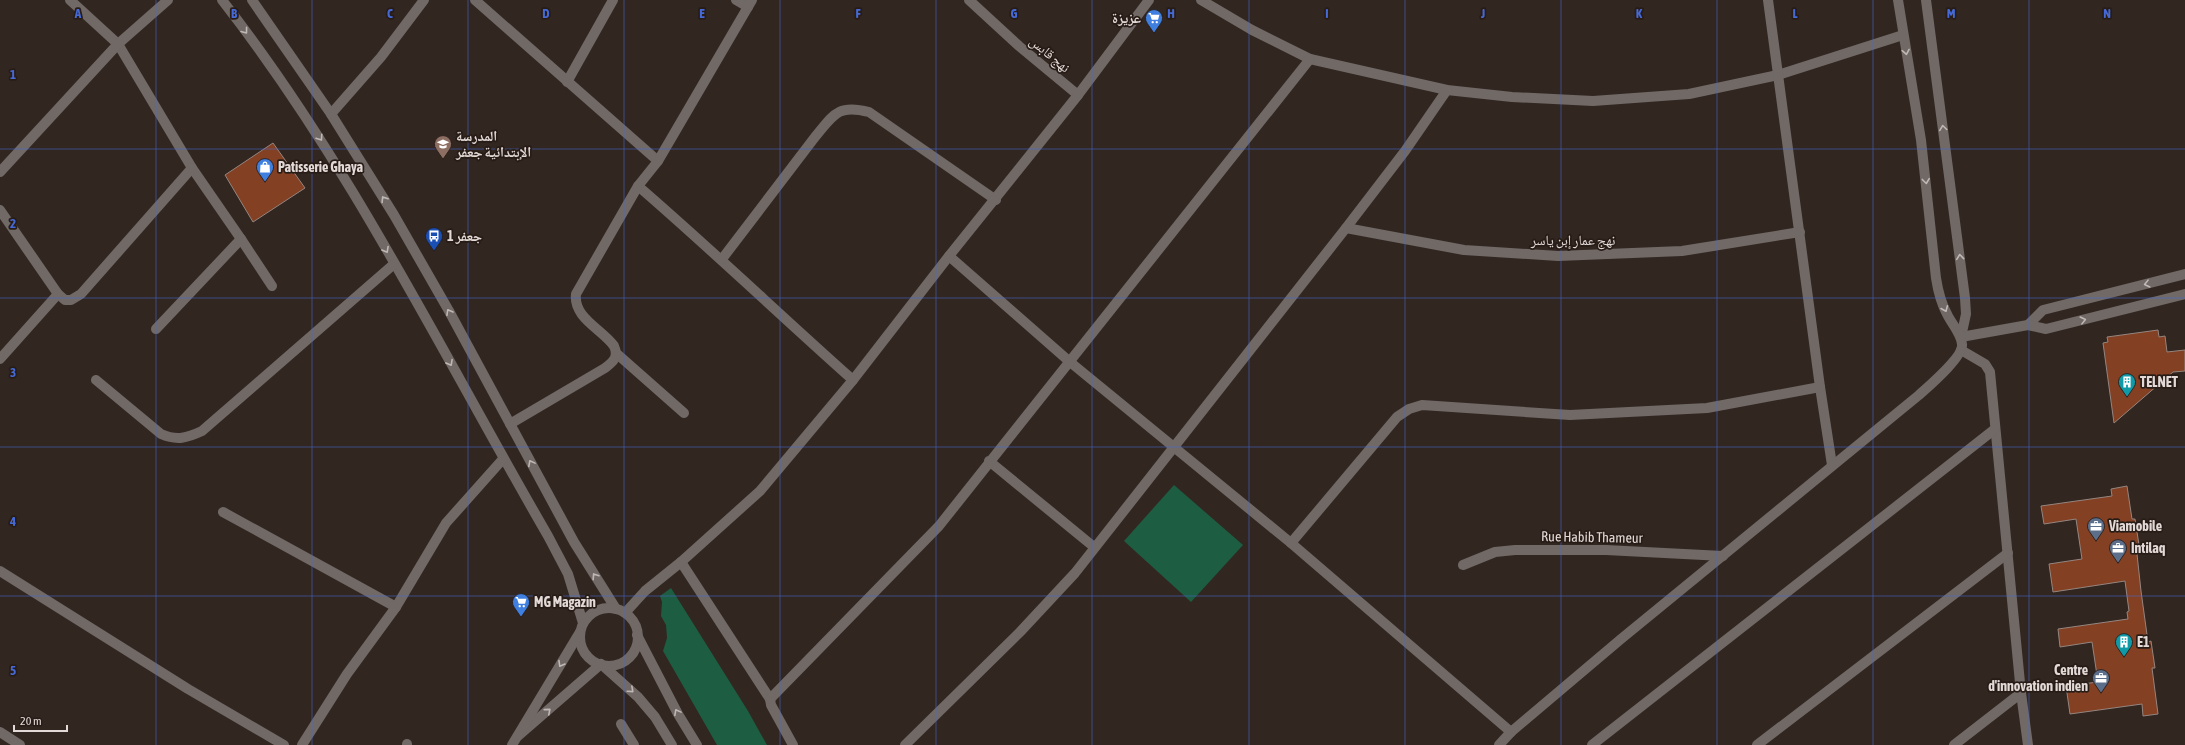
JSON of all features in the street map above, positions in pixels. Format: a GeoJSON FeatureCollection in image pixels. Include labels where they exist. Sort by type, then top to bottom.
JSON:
{"type":"FeatureCollection","features":[{"type":"Feature","properties":{"kind":"street"},"geometry":{"type":"LineString","coordinates":[[70,0],[118,44],[192,168],[272,286]]}},
{"type":"Feature","properties":{"kind":"street"},"geometry":{"type":"LineString","coordinates":[[0,172],[118,44],[168,0]]}},
{"type":"Feature","properties":{"kind":"street"},"geometry":{"type":"LineString","coordinates":[[222,0],[271,65],[332,157],[548,536],[568,574],[582,627],[580,639],[584,651],[593,661],[601,664],[613,665],[628,658],[633,652],[638,635]]}},
{"type":"Feature","properties":{"kind":"street"},"geometry":{"type":"LineString","coordinates":[[252,0],[331,114],[394,215],[574,542],[621,611],[636,626],[638,635],[678,714],[697,745]]}},
{"type":"Feature","properties":{"kind":"street"},"geometry":{"type":"LineString","coordinates":[[331,114],[381,57],[424,0]]}},
{"type":"Feature","properties":{"kind":"street"},"geometry":{"type":"LineString","coordinates":[[475,0],[658,161]]}},
{"type":"Feature","properties":{"kind":"street"},"geometry":{"type":"LineString","coordinates":[[567,82],[613,0]]}},
{"type":"Feature","properties":{"kind":"street"},"geometry":{"type":"LineString","coordinates":[[684,414],[616,353],[612,344],[579,312],[575,300],[576,294],[638,186],[658,161],[750,3],[736,0]]}},
{"type":"Feature","properties":{"kind":"street","name":"نهج قابس"},"geometry":{"type":"LineString","coordinates":[[969,0],[1019,46],[1078,95]]}},
{"type":"Feature","properties":{"kind":"street"},"geometry":{"type":"LineString","coordinates":[[512,745],[582,627],[593,612],[600,609],[621,611],[681,562],[760,491],[853,380],[949,256],[996,200],[1078,95],[1149,0]]}},
{"type":"Feature","properties":{"kind":"street"},"geometry":{"type":"LineString","coordinates":[[1201,0],[1252,30],[1310,59],[1447,90],[1512,97],[1594,101],[1689,94],[1778,75],[1903,35]]}},
{"type":"Feature","properties":{"kind":"street"},"geometry":{"type":"LineString","coordinates":[[1768,0],[1820,387],[1832,465]]}},
{"type":"Feature","properties":{"kind":"street"},"geometry":{"type":"LineString","coordinates":[[1499,745],[1511,732],[1832,465],[1919,395],[1942,374],[1961,350],[1963,345],[1961,337],[1946,313],[1940,297],[1921,140],[1898,0]]}},
{"type":"Feature","properties":{"kind":"street"},"geometry":{"type":"LineString","coordinates":[[1926,0],[1965,298],[1966,314],[1961,337]]}},
{"type":"Feature","properties":{"kind":"street"},"geometry":{"type":"LineString","coordinates":[[770,699],[939,526],[989,461],[1070,362],[1310,59]]}},
{"type":"Feature","properties":{"kind":"street"},"geometry":{"type":"LineString","coordinates":[[905,745],[1020,632],[1074,573],[1346,228],[1405,151],[1447,90]]}},
{"type":"Feature","properties":{"kind":"street"},"geometry":{"type":"LineString","coordinates":[[722,259],[827,122],[846,108],[869,112],[996,200]]}},
{"type":"Feature","properties":{"kind":"street"},"geometry":{"type":"LineString","coordinates":[[0,210],[58,294],[65,300],[71,300],[81,294],[192,168]]}},
{"type":"Feature","properties":{"kind":"street"},"geometry":{"type":"LineString","coordinates":[[638,186],[722,259],[775,311],[853,380]]}},
{"type":"Feature","properties":{"kind":"street","name":"نهج عمار إبن ياسر"},"geometry":{"type":"LineString","coordinates":[[1346,228],[1464,250],[1558,256],[1682,251],[1800,232]]}},
{"type":"Feature","properties":{"kind":"street"},"geometry":{"type":"LineString","coordinates":[[156,329],[241,239]]}},
{"type":"Feature","properties":{"kind":"street"},"geometry":{"type":"LineString","coordinates":[[949,256],[1070,362],[1174,446],[1290,543],[1511,732]]}},
{"type":"Feature","properties":{"kind":"street"},"geometry":{"type":"LineString","coordinates":[[96,380],[160,434],[172,439],[186,438],[202,431],[394,264]]}},
{"type":"Feature","properties":{"kind":"street"},"geometry":{"type":"LineString","coordinates":[[2028,325],[2043,310],[2185,274]]}},
{"type":"Feature","properties":{"kind":"street"},"geometry":{"type":"LineString","coordinates":[[0,359],[58,294]]}},
{"type":"Feature","properties":{"kind":"street"},"geometry":{"type":"LineString","coordinates":[[1961,337],[2028,325],[2046,329],[2185,294]]}},
{"type":"Feature","properties":{"kind":"street"},"geometry":{"type":"LineString","coordinates":[[1961,350],[1985,364],[1990,370],[2021,693],[2028,745]]}},
{"type":"Feature","properties":{"kind":"street"},"geometry":{"type":"LineString","coordinates":[[510,424],[605,368],[614,360],[616,353]]}},
{"type":"Feature","properties":{"kind":"street"},"geometry":{"type":"LineString","coordinates":[[1290,543],[1397,417],[1409,409],[1422,405],[1570,415],[1707,408],[1820,387]]}},
{"type":"Feature","properties":{"kind":"street"},"geometry":{"type":"LineString","coordinates":[[1592,745],[1995,428]]}},
{"type":"Feature","properties":{"kind":"street"},"geometry":{"type":"LineString","coordinates":[[302,745],[347,674],[396,607],[446,523],[503,459]]}},
{"type":"Feature","properties":{"kind":"street"},"geometry":{"type":"LineString","coordinates":[[989,461],[1094,547]]}},
{"type":"Feature","properties":{"kind":"street"},"geometry":{"type":"LineString","coordinates":[[223,512],[396,607]]}},
{"type":"Feature","properties":{"kind":"street","name":"Rue Habib Thameur"},"geometry":{"type":"LineString","coordinates":[[1463,565],[1495,552],[1515,550],[1606,550],[1723,556]]}},
{"type":"Feature","properties":{"kind":"street"},"geometry":{"type":"LineString","coordinates":[[1757,745],[2008,553]]}},
{"type":"Feature","properties":{"kind":"street"},"geometry":{"type":"LineString","coordinates":[[681,562],[770,699],[771,705],[793,745]]}},
{"type":"Feature","properties":{"kind":"street"},"geometry":{"type":"LineString","coordinates":[[0,571],[188,689],[284,745]]}},
{"type":"Feature","properties":{"kind":"street"},"geometry":{"type":"LineString","coordinates":[[518,736],[601,664]]}},
{"type":"Feature","properties":{"kind":"street"},"geometry":{"type":"LineString","coordinates":[[601,664],[642,702],[655,717],[672,745]]}},
{"type":"Feature","properties":{"kind":"street"},"geometry":{"type":"LineString","coordinates":[[1954,745],[2021,693]]}},
{"type":"Feature","properties":{"kind":"street"},"geometry":{"type":"LineString","coordinates":[[621,724],[634,745]]}},
{"type":"Feature","properties":{"kind":"street"},"geometry":{"type":"LineString","coordinates":[[0,732],[20,745]]}},
{"type":"Feature","properties":{"kind":"green space"},"geometry":{"type":"Polygon","coordinates":[[[1174,485],[1243,545],[1191,602],[1124,541],[1174,485]]]}},
{"type":"Feature","properties":{"kind":"green space"},"geometry":{"type":"Polygon","coordinates":[[[671,588],[748,711],[767,745],[717,745],[663,651],[667,638],[666,625],[661,616],[662,602],[660,596],[671,588]]]}},
{"type":"Feature","properties":{"kind":"building","name":"Patisserie Ghaya"},"geometry":{"type":"Polygon","coordinates":[[[273,143],[305,188],[253,222],[225,175],[273,143]]]}},
{"type":"Feature","properties":{"kind":"building","name":"TELNET"},"geometry":{"type":"Polygon","coordinates":[[[2158,330],[2159,337],[2165,336],[2167,352],[2185,350],[2185,371],[2173,372],[2114,423],[2103,343],[2108,342],[2107,337],[2158,330]]]}},
{"type":"Feature","properties":{"kind":"building"},"geometry":{"type":"Polygon","coordinates":[[[2127,486],[2132,519],[2135,519],[2139,545],[2136,545],[2141,591],[2148,642],[2151,641],[2155,668],[2152,668],[2158,714],[2143,716],[2142,704],[2070,714],[2066,686],[2098,682],[2092,642],[2060,647],[2058,629],[2128,619],[2127,612],[2129,611],[2125,581],[2053,592],[2049,564],[2082,559],[2076,519],[2044,524],[2041,506],[2112,496],[2111,489],[2127,486]]]}},
{"type":"Feature","properties":{"kind":"place","name":"عزيزة"},"geometry":{"type":"Point","coordinates":[1154,33]}},
{"type":"Feature","properties":{"kind":"place","name":"المدرسة الإبتدائية جعفر"},"geometry":{"type":"Point","coordinates":[443,159]}},
{"type":"Feature","properties":{"kind":"place","name":"Patisserie Ghaya"},"geometry":{"type":"Point","coordinates":[265,182]}},
{"type":"Feature","properties":{"kind":"place","name":"جعفر 1"},"geometry":{"type":"Point","coordinates":[434,251]}},
{"type":"Feature","properties":{"kind":"place","name":"TELNET"},"geometry":{"type":"Point","coordinates":[2127,397]}},
{"type":"Feature","properties":{"kind":"place","name":"Viamobile"},"geometry":{"type":"Point","coordinates":[2096,541]}},
{"type":"Feature","properties":{"kind":"place","name":"Intilaq"},"geometry":{"type":"Point","coordinates":[2118,563]}},
{"type":"Feature","properties":{"kind":"place","name":"MG Magazin"},"geometry":{"type":"Point","coordinates":[521,617]}},
{"type":"Feature","properties":{"kind":"place","name":"E1"},"geometry":{"type":"Point","coordinates":[2124,657]}},
{"type":"Feature","properties":{"kind":"place","name":"Centre d'innovation indien"},"geometry":{"type":"Point","coordinates":[2101,693]}}]}
